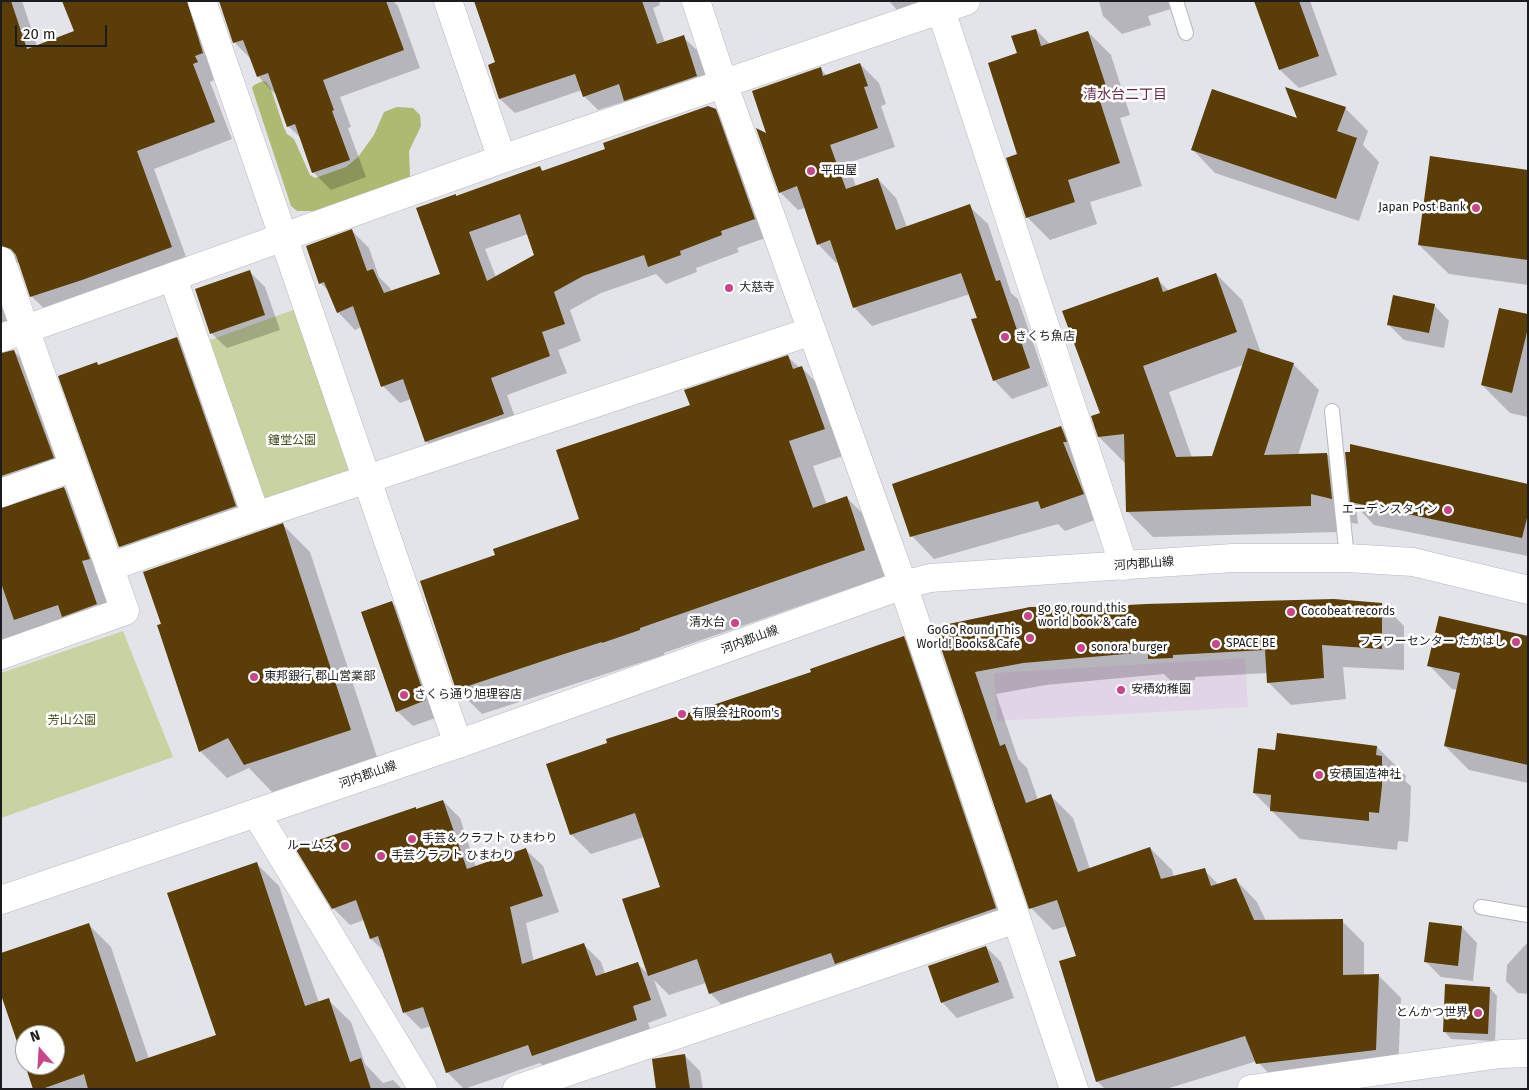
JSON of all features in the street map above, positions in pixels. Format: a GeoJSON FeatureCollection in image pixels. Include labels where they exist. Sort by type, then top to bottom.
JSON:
{"type":"FeatureCollection","features":[{"type":"Feature","properties":{"kind":"street"},"geometry":{"type":"LineString","coordinates":[[202,1],[368,478],[458,744]]}},
{"type":"Feature","properties":{"kind":"street"},"geometry":{"type":"LineString","coordinates":[[448,1],[502,160]]}},
{"type":"Feature","properties":{"kind":"street"},"geometry":{"type":"LineString","coordinates":[[696,1],[723,83],[903,585],[1074,1089]]}},
{"type":"Feature","properties":{"kind":"street"},"geometry":{"type":"LineString","coordinates":[[13,334],[948,4],[1124,566]]}},
{"type":"Feature","properties":{"kind":"street"},"geometry":{"type":"LineString","coordinates":[[1,261],[13,334],[74,468],[125,611],[1,655]]}},
{"type":"Feature","properties":{"kind":"street"},"geometry":{"type":"LineString","coordinates":[[173,278],[256,516]]}},
{"type":"Feature","properties":{"kind":"street"},"geometry":{"type":"LineString","coordinates":[[109,567],[368,478],[812,331]]}},
{"type":"Feature","properties":{"kind":"street"},"geometry":{"type":"LineString","coordinates":[[1,493],[74,468]]}},
{"type":"Feature","properties":{"kind":"street","name":"河内郡山線"},"geometry":{"type":"LineString","coordinates":[[1,900],[458,744],[903,585],[930,578],[1233,558],[1346,558],[1413,562],[1528,590]]}},
{"type":"Feature","properties":{"kind":"street"},"geometry":{"type":"LineString","coordinates":[[256,813],[423,1089]]}},
{"type":"Feature","properties":{"kind":"street"},"geometry":{"type":"LineString","coordinates":[[517,1089],[1016,919]]}},
{"type":"Feature","properties":{"kind":"street"},"geometry":{"type":"LineString","coordinates":[[1251,1089],[1405,1078],[1501,1054],[1528,1053]]}},
{"type":"Feature","properties":{"kind":"lane"},"geometry":{"type":"LineString","coordinates":[[1176,1],[1186,33]]}},
{"type":"Feature","properties":{"kind":"lane"},"geometry":{"type":"LineString","coordinates":[[1332,411],[1346,558]]}},
{"type":"Feature","properties":{"kind":"lane"},"geometry":{"type":"LineString","coordinates":[[1481,907],[1528,915]]}},
{"type":"Feature","properties":{"kind":"shaded area","name":"安積幼稚園"},"geometry":{"type":"Polygon","coordinates":[[[1245,658],[1248,707],[997,721],[994,673],[1245,658]]]}},
{"type":"Feature","properties":{"kind":"green space"},"geometry":{"type":"Polygon","coordinates":[[[263,81],[271,89],[287,134],[294,139],[310,175],[315,178],[346,167],[358,157],[374,135],[384,112],[397,107],[413,108],[420,115],[421,126],[409,151],[410,177],[314,211],[297,211],[291,206],[252,88],[263,81]]]}},
{"type":"Feature","properties":{"kind":"green space","name":"鐘堂公園"},"geometry":{"type":"Polygon","coordinates":[[[296,309],[352,471],[271,500],[260,495],[210,340],[296,309]]]}},
{"type":"Feature","properties":{"kind":"green space","name":"芳山公園"},"geometry":{"type":"Polygon","coordinates":[[[123,631],[173,757],[1,818],[1,673],[123,631]]]}},
{"type":"Feature","properties":{"kind":"building"},"geometry":{"type":"Polygon","coordinates":[[[1,1],[11,1],[27,49],[74,31],[62,1],[187,1],[203,53],[195,56],[198,62],[193,64],[215,122],[137,151],[172,247],[30,297],[16,255],[11,249],[1,246],[1,1]]]}},
{"type":"Feature","properties":{"kind":"building"},"geometry":{"type":"Polygon","coordinates":[[[219,1],[386,1],[404,50],[323,80],[350,160],[312,173],[295,124],[287,127],[268,73],[257,77],[243,40],[233,43],[219,1]]]}},
{"type":"Feature","properties":{"kind":"building"},"geometry":{"type":"Polygon","coordinates":[[[474,1],[642,1],[657,44],[684,35],[697,76],[624,101],[619,84],[583,97],[575,74],[499,99],[488,65],[495,62],[474,1]]]}},
{"type":"Feature","properties":{"kind":"building"},"geometry":{"type":"Polygon","coordinates":[[[1254,1],[1299,1],[1319,56],[1279,70],[1254,1]]]}},
{"type":"Feature","properties":{"kind":"building"},"geometry":{"type":"Polygon","coordinates":[[[1036,29],[1041,46],[1088,31],[1108,92],[1098,95],[1120,163],[1068,180],[1075,202],[1026,218],[1006,158],[1017,154],[988,63],[1017,53],[1011,36],[1036,29]]]}},
{"type":"Feature","properties":{"kind":"building"},"geometry":{"type":"Polygon","coordinates":[[[860,63],[868,86],[864,87],[878,128],[830,145],[846,189],[878,178],[896,230],[970,204],[996,281],[1000,280],[1030,368],[993,381],[971,319],[977,318],[961,273],[853,308],[830,240],[817,245],[797,186],[779,193],[756,128],[766,133],[752,91],[821,67],[823,76],[860,63]]]}},
{"type":"Feature","properties":{"kind":"building"},"geometry":{"type":"Polygon","coordinates":[[[1285,87],[1346,107],[1337,131],[1357,138],[1336,199],[1191,150],[1212,89],[1297,118],[1285,87]]]}},
{"type":"Feature","properties":{"kind":"building"},"geometry":{"type":"Polygon","coordinates":[[[708,106],[716,109],[755,219],[721,231],[722,235],[680,251],[681,255],[648,267],[644,255],[583,276],[554,292],[565,324],[542,332],[550,356],[491,378],[504,414],[425,442],[403,379],[381,387],[353,306],[337,313],[324,282],[319,284],[306,246],[352,229],[367,271],[373,269],[384,293],[440,274],[416,208],[540,166],[542,171],[605,149],[603,143],[708,106]],[[520,214],[469,232],[487,281],[534,255],[520,214]]]}},
{"type":"Feature","properties":{"kind":"building","name":"Japan Post Bank"},"geometry":{"type":"Polygon","coordinates":[[[1430,156],[1528,170],[1528,260],[1418,245],[1430,156]]]}},
{"type":"Feature","properties":{"kind":"building"},"geometry":{"type":"Polygon","coordinates":[[[250,270],[265,315],[210,334],[195,289],[250,270]]]}},
{"type":"Feature","properties":{"kind":"building"},"geometry":{"type":"Polygon","coordinates":[[[1216,273],[1237,332],[1143,366],[1176,457],[1212,456],[1248,348],[1294,363],[1264,455],[1327,453],[1332,499],[1311,494],[1311,506],[1126,512],[1124,434],[1098,437],[1091,416],[1100,413],[1062,311],[1158,277],[1163,292],[1216,273]]]}},
{"type":"Feature","properties":{"kind":"building"},"geometry":{"type":"Polygon","coordinates":[[[1393,295],[1435,304],[1429,333],[1387,325],[1393,295]]]}},
{"type":"Feature","properties":{"kind":"building"},"geometry":{"type":"Polygon","coordinates":[[[1499,308],[1528,314],[1528,328],[1512,393],[1481,385],[1499,308]]]}},
{"type":"Feature","properties":{"kind":"building"},"geometry":{"type":"Polygon","coordinates":[[[177,337],[236,506],[119,547],[58,376],[97,362],[98,365],[177,337]]]}},
{"type":"Feature","properties":{"kind":"building"},"geometry":{"type":"Polygon","coordinates":[[[14,350],[54,458],[1,476],[1,353],[14,350]]]}},
{"type":"Feature","properties":{"kind":"building"},"geometry":{"type":"Polygon","coordinates":[[[788,355],[793,369],[802,366],[825,429],[789,441],[813,508],[847,496],[865,550],[640,628],[640,630],[456,690],[420,581],[495,555],[493,549],[579,519],[556,450],[690,405],[684,390],[788,355]]]}},
{"type":"Feature","properties":{"kind":"building"},"geometry":{"type":"Polygon","coordinates":[[[1061,426],[1067,442],[1063,442],[1084,494],[1041,509],[1038,501],[910,537],[892,484],[1061,426]]]}},
{"type":"Feature","properties":{"kind":"building"},"geometry":{"type":"Polygon","coordinates":[[[1350,444],[1528,484],[1528,514],[1522,538],[1350,502],[1345,452],[1350,452],[1350,444]]]}},
{"type":"Feature","properties":{"kind":"building"},"geometry":{"type":"Polygon","coordinates":[[[64,487],[90,559],[82,561],[97,604],[62,617],[58,605],[14,620],[1,583],[1,508],[64,487]]]}},
{"type":"Feature","properties":{"kind":"building","name":"東邦銀行 郡山営業部"},"geometry":{"type":"Polygon","coordinates":[[[283,523],[351,730],[244,765],[228,738],[199,752],[157,625],[161,624],[143,572],[283,523]]]}},
{"type":"Feature","properties":{"kind":"building"},"geometry":{"type":"Polygon","coordinates":[[[1334,599],[1382,603],[1382,649],[1322,645],[1324,678],[1267,683],[1265,650],[1173,655],[1173,658],[1148,659],[1148,652],[1023,663],[975,672],[1000,746],[1005,744],[1026,803],[1051,794],[1078,872],[1150,847],[1161,879],[1205,868],[1211,886],[1236,878],[1254,920],[1343,919],[1343,975],[1379,974],[1376,1050],[1256,1064],[1245,1036],[1096,1082],[1059,961],[1076,956],[1057,900],[1029,909],[934,627],[1030,607],[1334,599]]]}},
{"type":"Feature","properties":{"kind":"building"},"geometry":{"type":"Polygon","coordinates":[[[392,601],[426,700],[396,712],[361,612],[392,601]]]}},
{"type":"Feature","properties":{"kind":"building"},"geometry":{"type":"Polygon","coordinates":[[[1439,616],[1528,636],[1528,765],[1444,746],[1460,673],[1427,666],[1439,616]]]}},
{"type":"Feature","properties":{"kind":"building"},"geometry":{"type":"Polygon","coordinates":[[[904,636],[996,908],[835,964],[831,953],[709,994],[697,959],[648,976],[622,899],[660,887],[635,813],[570,835],[546,764],[607,743],[606,739],[811,672],[810,669],[904,636]]]}},
{"type":"Feature","properties":{"kind":"building","name":"安積国造神社"},"geometry":{"type":"Polygon","coordinates":[[[1277,733],[1377,746],[1376,755],[1382,756],[1382,786],[1379,813],[1369,812],[1369,821],[1270,811],[1271,795],[1253,793],[1258,748],[1275,750],[1277,733]]]}},
{"type":"Feature","properties":{"kind":"building"},"geometry":{"type":"Polygon","coordinates":[[[443,800],[467,869],[526,848],[543,896],[510,907],[522,964],[584,943],[596,976],[638,962],[651,1000],[633,1006],[637,1020],[532,1056],[528,1045],[446,1073],[423,1007],[403,1013],[378,936],[370,939],[356,900],[332,909],[295,848],[416,807],[416,809],[443,800]]]}},
{"type":"Feature","properties":{"kind":"building"},"geometry":{"type":"Polygon","coordinates":[[[257,862],[305,1006],[329,998],[350,1062],[361,1058],[371,1089],[88,1089],[84,1074],[42,1089],[33,1089],[28,1075],[65,1075],[65,1025],[15,1025],[15,1036],[1,995],[1,953],[89,923],[136,1062],[216,1035],[167,893],[257,862]]]}},
{"type":"Feature","properties":{"kind":"building"},"geometry":{"type":"Polygon","coordinates":[[[1429,922],[1462,926],[1458,966],[1424,962],[1429,922]]]}},
{"type":"Feature","properties":{"kind":"building"},"geometry":{"type":"Polygon","coordinates":[[[986,946],[999,982],[941,1003],[928,966],[986,946]]]}},
{"type":"Feature","properties":{"kind":"building"},"geometry":{"type":"Polygon","coordinates":[[[1445,984],[1490,987],[1488,1034],[1443,1032],[1445,984]]]}},
{"type":"Feature","properties":{"kind":"building"},"geometry":{"type":"Polygon","coordinates":[[[685,1054],[690,1089],[656,1089],[652,1059],[685,1054]]]}},
{"type":"Feature","properties":{"kind":"place","name":"平田屋"},"geometry":{"type":"Point","coordinates":[811,171]}},
{"type":"Feature","properties":{"kind":"place","name":"Japan Post Bank"},"geometry":{"type":"Point","coordinates":[1476,208]}},
{"type":"Feature","properties":{"kind":"place","name":"大慈寺"},"geometry":{"type":"Point","coordinates":[729,288]}},
{"type":"Feature","properties":{"kind":"place","name":"きくち魚店"},"geometry":{"type":"Point","coordinates":[1005,337]}},
{"type":"Feature","properties":{"kind":"place","name":"エーデンスタイン"},"geometry":{"type":"Point","coordinates":[1448,510]}},
{"type":"Feature","properties":{"kind":"place","name":"Cocobeat records"},"geometry":{"type":"Point","coordinates":[1291,612]}},
{"type":"Feature","properties":{"kind":"place","name":"go go round this world book & cafe"},"geometry":{"type":"Point","coordinates":[1028,616]}},
{"type":"Feature","properties":{"kind":"place","name":"清水台"},"geometry":{"type":"Point","coordinates":[735,623]}},
{"type":"Feature","properties":{"kind":"place","name":"GoGo Round This World! Books&Cafe"},"geometry":{"type":"Point","coordinates":[1030,638]}},
{"type":"Feature","properties":{"kind":"place","name":"フラワーセンター たかはし"},"geometry":{"type":"Point","coordinates":[1516,642]}},
{"type":"Feature","properties":{"kind":"place","name":"SPACE BE"},"geometry":{"type":"Point","coordinates":[1216,644]}},
{"type":"Feature","properties":{"kind":"place","name":"sonora burger"},"geometry":{"type":"Point","coordinates":[1081,648]}},
{"type":"Feature","properties":{"kind":"place","name":"東邦銀行 郡山営業部"},"geometry":{"type":"Point","coordinates":[254,677]}},
{"type":"Feature","properties":{"kind":"place","name":"安積幼稚園"},"geometry":{"type":"Point","coordinates":[1121,690]}},
{"type":"Feature","properties":{"kind":"place","name":"さくら通り旭理容店"},"geometry":{"type":"Point","coordinates":[404,695]}},
{"type":"Feature","properties":{"kind":"place","name":"有限会社Room's"},"geometry":{"type":"Point","coordinates":[682,714]}},
{"type":"Feature","properties":{"kind":"place","name":"安積国造神社"},"geometry":{"type":"Point","coordinates":[1319,775]}},
{"type":"Feature","properties":{"kind":"place","name":"手芸＆クラフト ひまわり"},"geometry":{"type":"Point","coordinates":[412,839]}},
{"type":"Feature","properties":{"kind":"place","name":"ルームズ"},"geometry":{"type":"Point","coordinates":[345,846]}},
{"type":"Feature","properties":{"kind":"place","name":"手芸クラフト ひまわり"},"geometry":{"type":"Point","coordinates":[381,856]}},
{"type":"Feature","properties":{"kind":"place","name":"とんかつ世界"},"geometry":{"type":"Point","coordinates":[1478,1013]}},
{"type":"Feature","properties":{"kind":"district","name":"清水台二丁目"},"geometry":{"type":"Point","coordinates":[1125,95]}}]}
